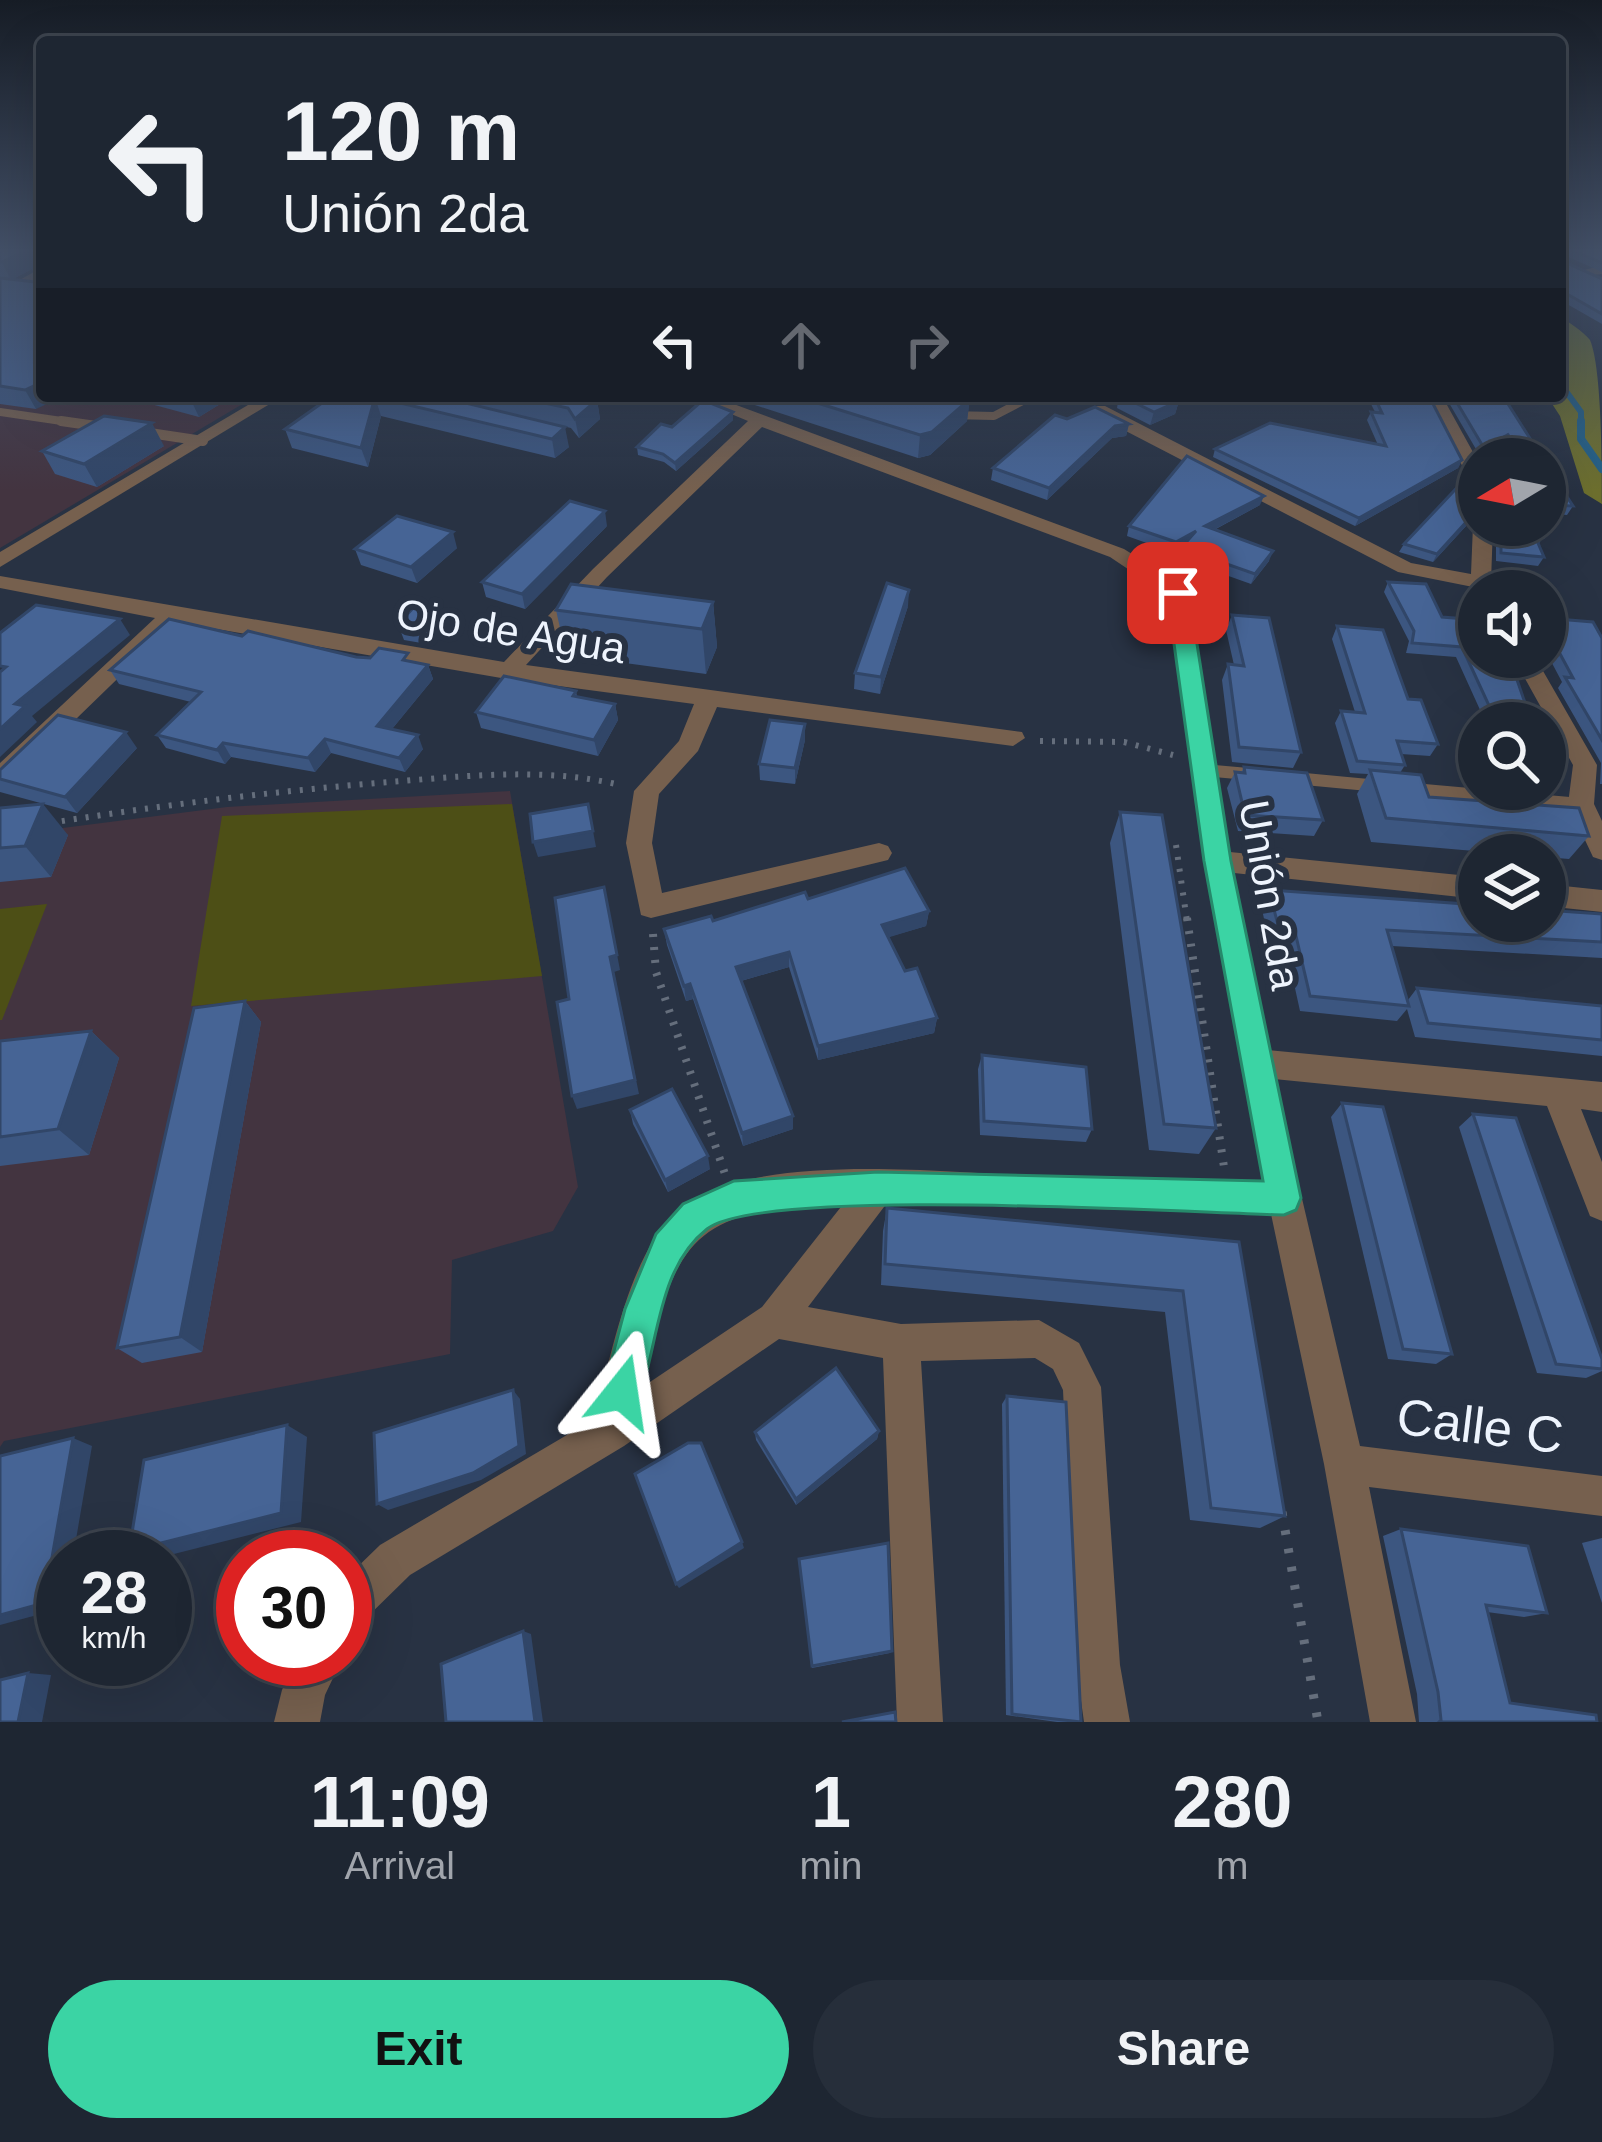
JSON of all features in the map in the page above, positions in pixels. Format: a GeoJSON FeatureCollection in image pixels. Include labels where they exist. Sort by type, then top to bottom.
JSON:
{"type":"FeatureCollection","features":[{"type":"Feature","properties":{"kind":"street"},"geometry":{"type":"LineString","coordinates":[[0,561],[265,402]]}},
{"type":"Feature","properties":{"kind":"street","name":"Unión 2da"},"geometry":{"type":"LineString","coordinates":[[711,402],[1117,553],[1178,593],[1203,770],[1255,1063],[1344,1464],[1393,1722]]}},
{"type":"Feature","properties":{"kind":"street"},"geometry":{"type":"LineString","coordinates":[[1437,402],[1458,441]]}},
{"type":"Feature","properties":{"kind":"street"},"geometry":{"type":"LineString","coordinates":[[1098,409],[1405,568],[1458,580]]}},
{"type":"Feature","properties":{"kind":"street"},"geometry":{"type":"LineString","coordinates":[[507,672],[600,573],[758,421]]}},
{"type":"Feature","properties":{"kind":"street","name":"Ojo de Agua"},"geometry":{"type":"LineString","coordinates":[[0,582],[170,616],[507,672],[1012,738]]}},
{"type":"Feature","properties":{"kind":"street"},"geometry":{"type":"LineString","coordinates":[[0,778],[170,616]]}},
{"type":"Feature","properties":{"kind":"street"},"geometry":{"type":"LineString","coordinates":[[1535,678],[1585,765],[1582,804],[1602,850]]}},
{"type":"Feature","properties":{"kind":"street"},"geometry":{"type":"LineString","coordinates":[[708,700],[689,746],[647,791],[639,843],[651,907],[879,853]]}},
{"type":"Feature","properties":{"kind":"street"},"geometry":{"type":"LineString","coordinates":[[1218,861],[1458,886]]}},
{"type":"Feature","properties":{"kind":"street"},"geometry":{"type":"LineString","coordinates":[[1566,897],[1602,901]]}},
{"type":"Feature","properties":{"kind":"street"},"geometry":{"type":"LineString","coordinates":[[1255,1063],[1602,1097]]}},
{"type":"Feature","properties":{"kind":"street"},"geometry":{"type":"LineString","coordinates":[[1558,1093],[1602,1204]]}},
{"type":"Feature","properties":{"kind":"street"},"geometry":{"type":"LineString","coordinates":[[372,1582],[394,1560],[610,1432],[775,1320],[878,1188]]}},
{"type":"Feature","properties":{"kind":"street"},"geometry":{"type":"LineString","coordinates":[[610,1432],[643,1309],[668,1247],[695,1216],[734,1198],[878,1188],[1284,1198]]}},
{"type":"Feature","properties":{"kind":"street"},"geometry":{"type":"LineString","coordinates":[[775,1320],[901,1342],[1039,1340],[1066,1356],[1082,1387],[1098,1666],[1107,1722]]}},
{"type":"Feature","properties":{"kind":"street"},"geometry":{"type":"LineString","coordinates":[[901,1342],[920,1722]]}},
{"type":"Feature","properties":{"kind":"street","name":"Calle C"},"geometry":{"type":"LineString","coordinates":[[1344,1464],[1602,1496]]}},
{"type":"Feature","properties":{"kind":"street"},"geometry":{"type":"LineString","coordinates":[[298,1722],[306,1686]]}},
{"type":"Feature","properties":{"kind":"lane"},"geometry":{"type":"LineString","coordinates":[[934,411],[974,419],[994,416],[1021,402]]}},
{"type":"Feature","properties":{"kind":"lane"},"geometry":{"type":"LineString","coordinates":[[0,412],[113,428]]}},
{"type":"Feature","properties":{"kind":"lane"},"geometry":{"type":"LineString","coordinates":[[135,431],[203,441]]}},
{"type":"Feature","properties":{"kind":"lane"},"geometry":{"type":"LineString","coordinates":[[1203,770],[1582,804]]}},
{"type":"Feature","properties":{"kind":"path"},"geometry":{"type":"LineString","coordinates":[[1012,738],[1080,745],[1113,739],[1150,743],[1203,770]]}},
{"type":"Feature","properties":{"kind":"path"},"geometry":{"type":"LineString","coordinates":[[40,824],[238,794],[439,778],[574,774],[647,791]]}},
{"type":"Feature","properties":{"kind":"path"},"geometry":{"type":"LineString","coordinates":[[1175,844],[1229,1197]]}},
{"type":"Feature","properties":{"kind":"path"},"geometry":{"type":"LineString","coordinates":[[651,907],[656,973],[734,1198]]}},
{"type":"Feature","properties":{"kind":"path"},"geometry":{"type":"LineString","coordinates":[[1279,1494],[1318,1722]]}},
{"type":"Feature","properties":{"kind":"shaded area"},"geometry":{"type":"Polygon","coordinates":[[[1566,330],[1578,330],[1590,340],[1597,372],[1602,504],[1584,493],[1560,416],[1551,402],[1566,402],[1566,330]]]}},
{"type":"Feature","properties":{"kind":"shaded area"},"geometry":{"type":"Polygon","coordinates":[[[0,332],[36,387],[36,402],[246,402],[0,548],[0,332]]]}},
{"type":"Feature","properties":{"kind":"shaded area"},"geometry":{"type":"Polygon","coordinates":[[[510,791],[578,1187],[553,1231],[452,1260],[450,1354],[4,1441],[0,1447],[0,836],[227,807],[510,791]]]}},
{"type":"Feature","properties":{"kind":"shaded area"},"geometry":{"type":"Polygon","coordinates":[[[512,804],[542,976],[191,1006],[222,816],[512,804]]]}},
{"type":"Feature","properties":{"kind":"shaded area"},"geometry":{"type":"Polygon","coordinates":[[[47,904],[2,1020],[0,1020],[0,909],[47,904]]]}},
{"type":"Feature","properties":{"kind":"building"},"geometry":{"type":"Polygon","coordinates":[[[0,330],[36,330],[36,385],[25,390],[0,386],[0,330]]]}},
{"type":"Feature","properties":{"kind":"building"},"geometry":{"type":"Polygon","coordinates":[[[323,402],[374,402],[361,448],[285,429],[323,402]]]}},
{"type":"Feature","properties":{"kind":"building"},"geometry":{"type":"Polygon","coordinates":[[[396,402],[462,402],[565,427],[552,439],[396,402]]]}},
{"type":"Feature","properties":{"kind":"building"},"geometry":{"type":"Polygon","coordinates":[[[540,402],[595,402],[575,419],[568,408],[540,402]]]}},
{"type":"Feature","properties":{"kind":"building"},"geometry":{"type":"Polygon","coordinates":[[[701,402],[733,412],[675,463],[663,454],[637,447],[661,424],[672,427],[701,402]]]}},
{"type":"Feature","properties":{"kind":"building"},"geometry":{"type":"Polygon","coordinates":[[[814,402],[967,402],[932,432],[920,435],[814,402]]]}},
{"type":"Feature","properties":{"kind":"building"},"geometry":{"type":"Polygon","coordinates":[[[1133,402],[1177,402],[1154,412],[1133,402]]]}},
{"type":"Feature","properties":{"kind":"building"},"geometry":{"type":"Polygon","coordinates":[[[1377,402],[1432,402],[1458,452],[1458,462],[1359,518],[1215,449],[1270,423],[1386,446],[1371,412],[1382,413],[1377,402]]]}},
{"type":"Feature","properties":{"kind":"building"},"geometry":{"type":"Polygon","coordinates":[[[1457,402],[1507,402],[1530,438],[1505,438],[1509,434],[1478,438],[1457,402]]]}},
{"type":"Feature","properties":{"kind":"building"},"geometry":{"type":"Polygon","coordinates":[[[1095,407],[1129,424],[1115,426],[1049,488],[993,468],[1055,415],[1067,419],[1095,407]]]}},
{"type":"Feature","properties":{"kind":"building"},"geometry":{"type":"Polygon","coordinates":[[[104,416],[152,423],[84,464],[42,451],[104,416]]]}},
{"type":"Feature","properties":{"kind":"building"},"geometry":{"type":"Polygon","coordinates":[[[1187,456],[1264,496],[1205,526],[1273,551],[1255,574],[1181,548],[1196,531],[1176,542],[1129,526],[1187,456]]]}},
{"type":"Feature","properties":{"kind":"building"},"geometry":{"type":"Polygon","coordinates":[[[1458,487],[1458,531],[1437,554],[1404,544],[1458,487]]]}},
{"type":"Feature","properties":{"kind":"building"},"geometry":{"type":"Polygon","coordinates":[[[570,501],[605,511],[522,594],[482,582],[570,501]]]}},
{"type":"Feature","properties":{"kind":"building"},"geometry":{"type":"Polygon","coordinates":[[[397,516],[453,532],[411,567],[355,549],[397,516]]]}},
{"type":"Feature","properties":{"kind":"building"},"geometry":{"type":"Polygon","coordinates":[[[1501,546],[1539,546],[1544,557],[1501,553],[1501,546]]]}},
{"type":"Feature","properties":{"kind":"building"},"geometry":{"type":"Polygon","coordinates":[[[1388,582],[1426,584],[1442,617],[1458,618],[1458,647],[1412,643],[1414,631],[1388,582]]]}},
{"type":"Feature","properties":{"kind":"building"},"geometry":{"type":"Polygon","coordinates":[[[887,583],[909,590],[881,677],[855,673],[887,583]]]}},
{"type":"Feature","properties":{"kind":"building"},"geometry":{"type":"Polygon","coordinates":[[[571,584],[713,602],[702,629],[556,610],[571,584]]]}},
{"type":"Feature","properties":{"kind":"building"},"geometry":{"type":"Polygon","coordinates":[[[417,604],[435,620],[427,629],[398,624],[417,604]]]}},
{"type":"Feature","properties":{"kind":"building"},"geometry":{"type":"Polygon","coordinates":[[[36,605],[120,619],[15,704],[25,706],[0,729],[0,672],[6,667],[0,666],[0,633],[36,605]]]}},
{"type":"Feature","properties":{"kind":"building"},"geometry":{"type":"Polygon","coordinates":[[[1232,615],[1269,618],[1301,752],[1239,747],[1228,664],[1244,666],[1232,615]]]}},
{"type":"Feature","properties":{"kind":"building"},"geometry":{"type":"Polygon","coordinates":[[[169,619],[242,636],[248,631],[356,657],[370,658],[379,648],[408,653],[403,660],[428,665],[377,726],[418,735],[399,758],[325,739],[308,758],[223,743],[217,750],[157,735],[201,692],[110,670],[169,619]]]}},
{"type":"Feature","properties":{"kind":"building"},"geometry":{"type":"Polygon","coordinates":[[[1566,620],[1593,622],[1602,638],[1602,740],[1566,678],[1573,678],[1566,665],[1566,620]]]}},
{"type":"Feature","properties":{"kind":"building"},"geometry":{"type":"Polygon","coordinates":[[[1337,626],[1383,630],[1408,699],[1421,700],[1438,744],[1397,741],[1405,765],[1357,761],[1341,711],[1365,713],[1337,626]]]}},
{"type":"Feature","properties":{"kind":"building"},"geometry":{"type":"Polygon","coordinates":[[[504,676],[615,704],[594,740],[476,712],[504,676]]]}},
{"type":"Feature","properties":{"kind":"building"},"geometry":{"type":"Polygon","coordinates":[[[1476,678],[1516,678],[1525,702],[1487,702],[1476,678]]]}},
{"type":"Feature","properties":{"kind":"building"},"geometry":{"type":"Polygon","coordinates":[[[58,715],[126,732],[65,797],[0,779],[0,770],[58,715]]]}},
{"type":"Feature","properties":{"kind":"building"},"geometry":{"type":"Polygon","coordinates":[[[770,720],[805,724],[795,768],[759,764],[770,720]]]}},
{"type":"Feature","properties":{"kind":"building"},"geometry":{"type":"Polygon","coordinates":[[[1244,767],[1307,773],[1323,820],[1245,815],[1235,772],[1245,773],[1244,767]]]}},
{"type":"Feature","properties":{"kind":"building"},"geometry":{"type":"Polygon","coordinates":[[[1370,770],[1421,775],[1429,797],[1458,799],[1458,810],[1579,808],[1589,836],[1386,818],[1370,770]]]}},
{"type":"Feature","properties":{"kind":"building"},"geometry":{"type":"Polygon","coordinates":[[[43,804],[25,846],[0,848],[0,808],[43,804]]]}},
{"type":"Feature","properties":{"kind":"building"},"geometry":{"type":"Polygon","coordinates":[[[588,804],[593,831],[533,842],[530,814],[588,804]]]}},
{"type":"Feature","properties":{"kind":"building"},"geometry":{"type":"Polygon","coordinates":[[[1120,812],[1162,815],[1216,1128],[1164,1124],[1120,812]]]}},
{"type":"Feature","properties":{"kind":"building"},"geometry":{"type":"Polygon","coordinates":[[[905,868],[929,911],[882,925],[905,971],[917,968],[937,1018],[818,1046],[789,952],[736,967],[793,1116],[742,1133],[690,984],[684,986],[664,929],[711,916],[713,921],[805,892],[808,899],[905,868]]]}},
{"type":"Feature","properties":{"kind":"building"},"geometry":{"type":"Polygon","coordinates":[[[604,887],[617,955],[610,957],[635,1080],[572,1096],[557,1002],[569,999],[555,898],[604,887]]]}},
{"type":"Feature","properties":{"kind":"building"},"geometry":{"type":"Polygon","coordinates":[[[1269,890],[1458,904],[1458,934],[1387,930],[1409,1006],[1310,996],[1293,923],[1277,921],[1269,890]]]}},
{"type":"Feature","properties":{"kind":"building"},"geometry":{"type":"Polygon","coordinates":[[[1566,911],[1602,914],[1602,942],[1566,940],[1566,911]]]}},
{"type":"Feature","properties":{"kind":"building"},"geometry":{"type":"Polygon","coordinates":[[[1417,988],[1602,1006],[1602,1040],[1428,1023],[1417,988]]]}},
{"type":"Feature","properties":{"kind":"building"},"geometry":{"type":"Polygon","coordinates":[[[245,1001],[180,1337],[117,1348],[194,1008],[245,1001]]]}},
{"type":"Feature","properties":{"kind":"building"},"geometry":{"type":"Polygon","coordinates":[[[91,1031],[58,1129],[0,1137],[0,1041],[91,1031]]]}},
{"type":"Feature","properties":{"kind":"building"},"geometry":{"type":"Polygon","coordinates":[[[982,1055],[1086,1067],[1092,1129],[984,1121],[982,1055]]]}},
{"type":"Feature","properties":{"kind":"building"},"geometry":{"type":"Polygon","coordinates":[[[672,1089],[708,1156],[665,1180],[630,1110],[672,1089]]]}},
{"type":"Feature","properties":{"kind":"building"},"geometry":{"type":"Polygon","coordinates":[[[1342,1103],[1383,1107],[1452,1354],[1403,1349],[1342,1103]]]}},
{"type":"Feature","properties":{"kind":"building"},"geometry":{"type":"Polygon","coordinates":[[[1473,1114],[1516,1118],[1602,1369],[1556,1364],[1473,1114]]]}},
{"type":"Feature","properties":{"kind":"building"},"geometry":{"type":"Polygon","coordinates":[[[887,1208],[1239,1242],[1285,1516],[1211,1508],[1183,1291],[885,1264],[887,1208]]]}},
{"type":"Feature","properties":{"kind":"building"},"geometry":{"type":"Polygon","coordinates":[[[836,1368],[879,1431],[796,1499],[755,1432],[836,1368]]]}},
{"type":"Feature","properties":{"kind":"building"},"geometry":{"type":"Polygon","coordinates":[[[513,1390],[519,1446],[473,1473],[377,1504],[374,1433],[513,1390]]]}},
{"type":"Feature","properties":{"kind":"building"},"geometry":{"type":"Polygon","coordinates":[[[1007,1396],[1066,1402],[1081,1722],[1012,1714],[1007,1396]]]}},
{"type":"Feature","properties":{"kind":"building"},"geometry":{"type":"Polygon","coordinates":[[[287,1425],[281,1513],[192,1535],[192,1530],[132,1530],[144,1460],[287,1425]]]}},
{"type":"Feature","properties":{"kind":"building"},"geometry":{"type":"Polygon","coordinates":[[[73,1438],[57,1530],[36,1530],[36,1605],[0,1615],[0,1456],[73,1438]]]}},
{"type":"Feature","properties":{"kind":"building"},"geometry":{"type":"Polygon","coordinates":[[[688,1443],[701,1443],[742,1542],[676,1584],[635,1474],[688,1443]]]}},
{"type":"Feature","properties":{"kind":"building"},"geometry":{"type":"Polygon","coordinates":[[[1401,1529],[1528,1546],[1547,1613],[1486,1605],[1510,1703],[1596,1715],[1597,1722],[1439,1722],[1438,1692],[1401,1529]]]}},
{"type":"Feature","properties":{"kind":"building"},"geometry":{"type":"Polygon","coordinates":[[[888,1543],[892,1651],[812,1666],[799,1559],[888,1543]]]}},
{"type":"Feature","properties":{"kind":"building"},"geometry":{"type":"Polygon","coordinates":[[[523,1631],[535,1722],[446,1722],[441,1664],[523,1631]]]}},
{"type":"Feature","properties":{"kind":"building"},"geometry":{"type":"Polygon","coordinates":[[[28,1673],[18,1722],[0,1722],[0,1680],[28,1673]]]}},
{"type":"Feature","properties":{"kind":"building"},"geometry":{"type":"Polygon","coordinates":[[[895,1712],[896,1722],[842,1722],[895,1712]]]}},
{"type":"Feature","properties":{"kind":"waterway"},"geometry":{"type":"LineString","coordinates":[[1566,391],[1581,412],[1581,439],[1602,469]]}},
{"type":"Feature","properties":{"kind":"route"},"geometry":{"type":"LineString","coordinates":[[622,1392],[643,1309],[668,1247],[695,1216],[734,1198],[878,1188],[1284,1198],[1218,861],[1178,593]]}}]}
